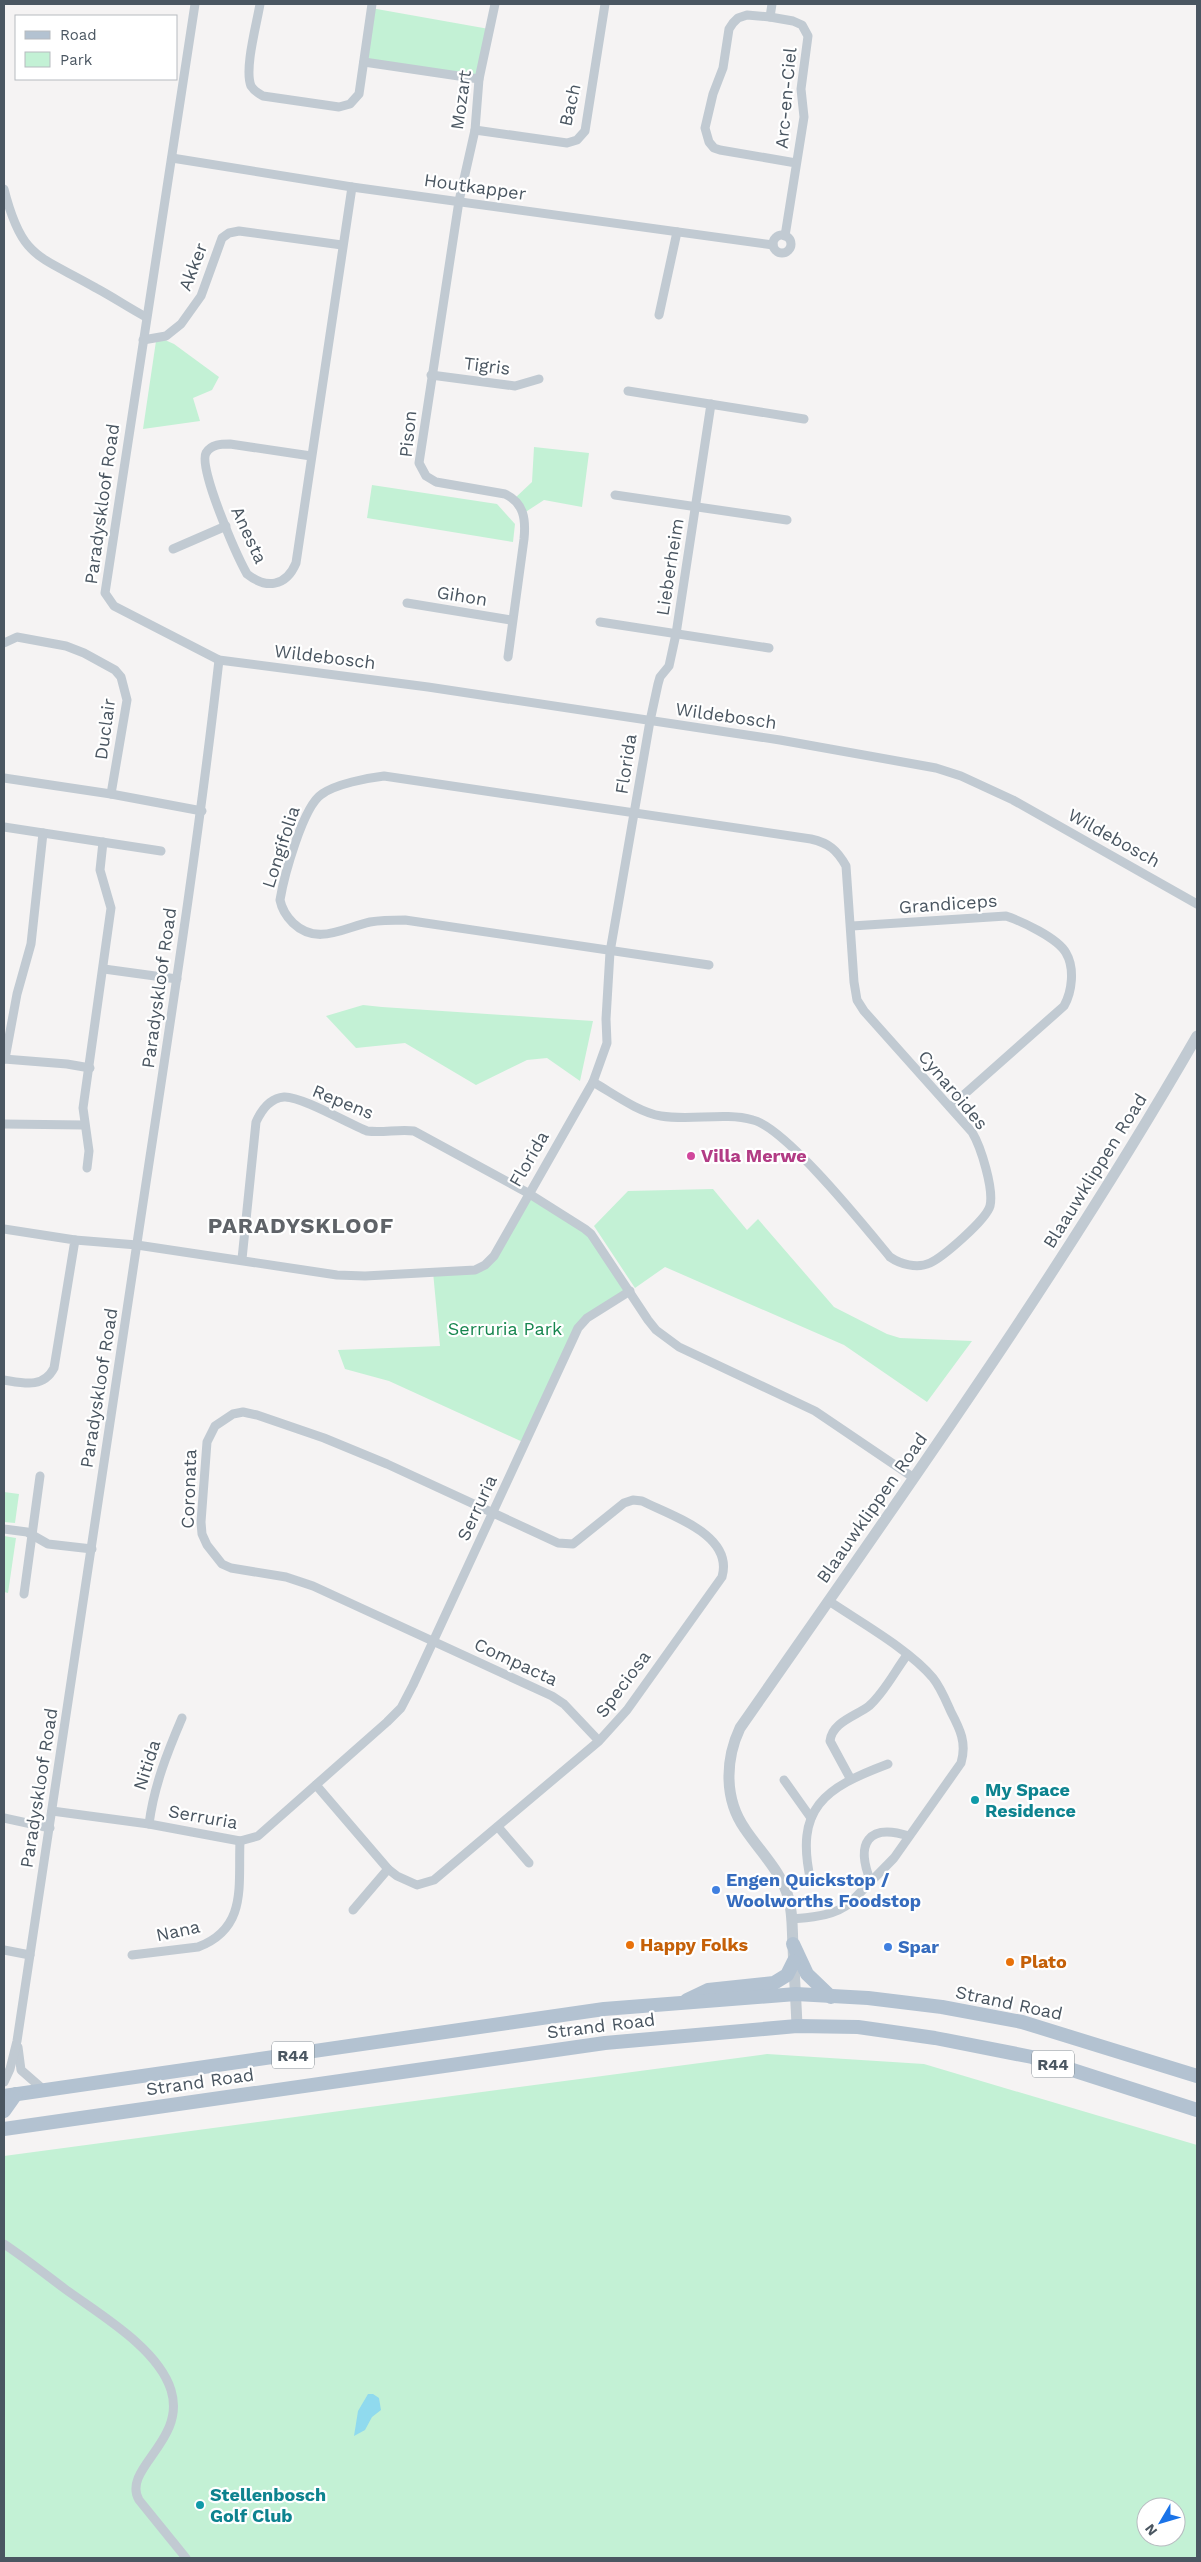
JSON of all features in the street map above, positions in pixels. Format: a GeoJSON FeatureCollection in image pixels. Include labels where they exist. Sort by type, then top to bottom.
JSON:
{"type":"FeatureCollection","features":[{"type":"Feature","properties":{"kind":"main road"},"geometry":{"type":"LineString","coordinates":[[793,1944],[807,1974],[831,1996]]}},
{"type":"Feature","properties":{"kind":"main road"},"geometry":{"type":"LineString","coordinates":[[682,2003],[708,1990],[774,1983],[787,1975],[794,1961]]}},
{"type":"Feature","properties":{"kind":"main road","name":"Strand Road"},"geometry":{"type":"LineString","coordinates":[[10,2095],[604,2009],[796,1994],[868,1998],[942,2008],[1022,2022],[1197,2076]]}},
{"type":"Feature","properties":{"kind":"main road","name":"Strand Road"},"geometry":{"type":"LineString","coordinates":[[4,2129],[605,2043],[796,2026],[858,2027],[934,2038],[1032,2057],[1197,2110]]}},
{"type":"Feature","properties":{"kind":"main road"},"geometry":{"type":"LineString","coordinates":[[4,2111],[10,2095]]}},
{"type":"Feature","properties":{"kind":"street","name":"Paradyskloof Road"},"geometry":{"type":"LineString","coordinates":[[4,2082],[10,2070],[17,2041],[50,1828],[178,979],[202,811],[219,660],[114,606],[105,593],[195,4]]}},
{"type":"Feature","properties":{"kind":"street"},"geometry":{"type":"LineString","coordinates":[[260,4],[249,70],[251,85],[255,92],[263,96],[344,107],[355,100],[359,94],[372,4]]}},
{"type":"Feature","properties":{"kind":"street","name":"Mozart"},"geometry":{"type":"LineString","coordinates":[[459,201],[475,130],[479,79],[495,4]]}},
{"type":"Feature","properties":{"kind":"street","name":"Bach"},"geometry":{"type":"LineString","coordinates":[[475,130],[567,143],[582,136],[585,131],[605,4]]}},
{"type":"Feature","properties":{"kind":"street"},"geometry":{"type":"LineString","coordinates":[[770,16],[772,4]]}},
{"type":"Feature","properties":{"kind":"street","name":"Arc-en-Ciel"},"geometry":{"type":"LineString","coordinates":[[785,236],[804,117],[800,88],[808,36],[802,25],[793,21],[770,16],[747,15],[738,18],[729,29],[723,68],[709,109],[706,135],[714,148],[720,150],[796,163]]}},
{"type":"Feature","properties":{"kind":"street"},"geometry":{"type":"LineString","coordinates":[[364,62],[479,79]]}},
{"type":"Feature","properties":{"kind":"street","name":"Houtkapper"},"geometry":{"type":"LineString","coordinates":[[172,158],[352,187],[773,245]]}},
{"type":"Feature","properties":{"kind":"street","name":"Anesta"},"geometry":{"type":"LineString","coordinates":[[311,456],[230,444],[219,444],[209,449],[204,463],[226,526],[247,574],[254,579],[267,583],[281,582],[288,578],[296,563],[352,187]]}},
{"type":"Feature","properties":{"kind":"street"},"geometry":{"type":"LineString","coordinates":[[4,189],[18,233],[28,247],[42,260],[96,287],[146,318]]}},
{"type":"Feature","properties":{"kind":"street","name":"Pison"},"geometry":{"type":"LineString","coordinates":[[459,201],[419,463],[426,476],[436,482],[505,494],[512,497],[523,511],[526,521],[511,620],[508,657]]}},
{"type":"Feature","properties":{"kind":"street","name":"Akker"},"geometry":{"type":"LineString","coordinates":[[143,340],[166,336],[181,324],[201,296],[218,244],[229,233],[239,231],[342,245]]}},
{"type":"Feature","properties":{"kind":"street"},"geometry":{"type":"LineString","coordinates":[[659,315],[677,232]]}},
{"type":"Feature","properties":{"kind":"street"},"geometry":{"type":"LineString","coordinates":[[785,236],[791,242],[788,252],[779,253],[773,245],[777,238],[785,236]]}},
{"type":"Feature","properties":{"kind":"street","name":"Tigris"},"geometry":{"type":"LineString","coordinates":[[431,375],[515,386],[539,379]]}},
{"type":"Feature","properties":{"kind":"street"},"geometry":{"type":"LineString","coordinates":[[628,391],[804,419]]}},
{"type":"Feature","properties":{"kind":"street","name":"Lieberheim"},"geometry":{"type":"LineString","coordinates":[[650,721],[658,684],[669,666],[676,634],[711,404]]}},
{"type":"Feature","properties":{"kind":"street","name":"Lieberheim"},"geometry":{"type":"LineString","coordinates":[[615,495],[786,520]]}},
{"type":"Feature","properties":{"kind":"street"},"geometry":{"type":"LineString","coordinates":[[173,549],[226,526]]}},
{"type":"Feature","properties":{"kind":"street","name":"Gihon"},"geometry":{"type":"LineString","coordinates":[[407,603],[511,620]]}},
{"type":"Feature","properties":{"kind":"street","name":"Lieberheim"},"geometry":{"type":"LineString","coordinates":[[600,622],[769,648]]}},
{"type":"Feature","properties":{"kind":"street","name":"Duclair"},"geometry":{"type":"LineString","coordinates":[[4,642],[17,638],[66,646],[91,657],[114,670],[121,677],[126,686],[127,700],[111,794]]}},
{"type":"Feature","properties":{"kind":"street","name":"Wildebosch"},"geometry":{"type":"LineString","coordinates":[[219,660],[428,686],[911,762],[961,776],[1013,800],[1197,904]]}},
{"type":"Feature","properties":{"kind":"street","name":"Florida"},"geometry":{"type":"LineString","coordinates":[[4,1229],[74,1240],[137,1245],[242,1259],[337,1275],[365,1276],[475,1270],[485,1265],[494,1256],[528,1192],[593,1082],[607,1043],[607,993],[610,952],[650,721]]}},
{"type":"Feature","properties":{"kind":"street","name":"Longifolia"},"geometry":{"type":"LineString","coordinates":[[635,813],[397,777],[368,778],[322,793],[312,803],[305,816],[282,886],[280,900],[282,911],[300,930],[311,935],[326,935],[369,922],[405,920],[610,952],[709,965]]}},
{"type":"Feature","properties":{"kind":"street"},"geometry":{"type":"LineString","coordinates":[[4,778],[111,794],[202,811]]}},
{"type":"Feature","properties":{"kind":"street","name":"Cynaroides"},"geometry":{"type":"LineString","coordinates":[[593,1082],[660,1116],[736,1117],[754,1120],[765,1125],[789,1144],[890,1257],[902,1264],[920,1265],[938,1258],[980,1221],[990,1206],[989,1188],[977,1141],[950,1107],[864,1011],[857,1000],[854,982],[852,926],[846,866],[839,853],[831,845],[811,839],[635,813]]}},
{"type":"Feature","properties":{"kind":"street"},"geometry":{"type":"LineString","coordinates":[[4,827],[161,851]]}},
{"type":"Feature","properties":{"kind":"street"},"geometry":{"type":"LineString","coordinates":[[43,833],[31,944],[17,994],[5,1059],[90,1068]]}},
{"type":"Feature","properties":{"kind":"street"},"geometry":{"type":"LineString","coordinates":[[87,1168],[88,1151],[83,1108],[104,969],[111,908],[100,870],[103,842]]}},
{"type":"Feature","properties":{"kind":"street","name":"Grandiceps"},"geometry":{"type":"LineString","coordinates":[[852,926],[1006,916],[1027,925],[1059,945],[1066,953],[1070,964],[1071,986],[1070,997],[1064,1006],[950,1107]]}},
{"type":"Feature","properties":{"kind":"street"},"geometry":{"type":"LineString","coordinates":[[104,969],[178,979]]}},
{"type":"Feature","properties":{"kind":"street","name":"Blaauwklippen Road"},"geometry":{"type":"LineString","coordinates":[[796,2026],[792,1919],[789,1900],[775,1869],[744,1828],[736,1814],[729,1785],[731,1752],[740,1728],[914,1478],[1061,1259],[1158,1105],[1197,1036]]}},
{"type":"Feature","properties":{"kind":"street","name":"Repens"},"geometry":{"type":"LineString","coordinates":[[242,1259],[256,1122],[260,1112],[268,1105],[284,1097],[306,1104],[367,1131],[414,1131],[528,1192],[591,1234],[630,1292]]}},
{"type":"Feature","properties":{"kind":"street"},"geometry":{"type":"LineString","coordinates":[[4,1124],[84,1125]]}},
{"type":"Feature","properties":{"kind":"street"},"geometry":{"type":"LineString","coordinates":[[4,1380],[30,1384],[39,1383],[50,1376],[54,1368],[74,1240]]}},
{"type":"Feature","properties":{"kind":"street"},"geometry":{"type":"LineString","coordinates":[[630,1292],[656,1330],[679,1347],[815,1411],[914,1478]]}},
{"type":"Feature","properties":{"kind":"street","name":"Serruria"},"geometry":{"type":"LineString","coordinates":[[52,1811],[149,1824],[240,1841],[258,1836],[316,1785],[401,1708],[434,1642],[578,1328],[587,1318],[630,1292]]}},
{"type":"Feature","properties":{"kind":"street","name":"Coronata"},"geometry":{"type":"LineString","coordinates":[[434,1642],[313,1586],[286,1577],[242,1571],[222,1564],[213,1555],[202,1534],[207,1442],[210,1432],[219,1422],[233,1414],[244,1412],[257,1415],[324,1438],[493,1512]]}},
{"type":"Feature","properties":{"kind":"street"},"geometry":{"type":"LineString","coordinates":[[24,1594],[40,1476]]}},
{"type":"Feature","properties":{"kind":"street","name":"Speciosa"},"geometry":{"type":"LineString","coordinates":[[316,1785],[388,1869],[404,1880],[417,1885],[434,1880],[599,1741],[627,1710],[722,1577],[725,1567],[723,1557],[707,1535],[642,1501],[633,1500],[624,1503],[573,1544],[564,1544],[493,1512]]}},
{"type":"Feature","properties":{"kind":"street"},"geometry":{"type":"LineString","coordinates":[[4,1529],[32,1534],[48,1544],[92,1550]]}},
{"type":"Feature","properties":{"kind":"street"},"geometry":{"type":"LineString","coordinates":[[792,1919],[831,1914],[842,1910],[871,1882],[894,1858],[961,1763],[964,1748],[959,1727],[934,1680],[907,1655],[829,1601]]}},
{"type":"Feature","properties":{"kind":"street","name":"Compacta"},"geometry":{"type":"LineString","coordinates":[[434,1642],[552,1696],[564,1704],[599,1741]]}},
{"type":"Feature","properties":{"kind":"street"},"geometry":{"type":"LineString","coordinates":[[850,1778],[830,1741],[830,1736],[837,1726],[873,1702],[907,1655]]}},
{"type":"Feature","properties":{"kind":"street","name":"Nitida"},"geometry":{"type":"LineString","coordinates":[[149,1824],[151,1806],[161,1768],[182,1718]]}},
{"type":"Feature","properties":{"kind":"street"},"geometry":{"type":"LineString","coordinates":[[811,1882],[806,1848],[811,1818],[827,1794],[850,1778],[888,1764]]}},
{"type":"Feature","properties":{"kind":"street"},"geometry":{"type":"LineString","coordinates":[[784,1780],[811,1818]]}},
{"type":"Feature","properties":{"kind":"street"},"geometry":{"type":"LineString","coordinates":[[4,1818],[50,1828]]}},
{"type":"Feature","properties":{"kind":"street"},"geometry":{"type":"LineString","coordinates":[[498,1826],[529,1863]]}},
{"type":"Feature","properties":{"kind":"street"},"geometry":{"type":"LineString","coordinates":[[871,1882],[864,1862],[864,1851],[867,1843],[873,1836],[891,1831],[909,1836]]}},
{"type":"Feature","properties":{"kind":"street","name":"Nana"},"geometry":{"type":"LineString","coordinates":[[132,1956],[198,1947],[208,1943],[223,1932],[236,1914],[240,1841]]}},
{"type":"Feature","properties":{"kind":"street"},"geometry":{"type":"LineString","coordinates":[[353,1910],[388,1869]]}},
{"type":"Feature","properties":{"kind":"street"},"geometry":{"type":"LineString","coordinates":[[4,1950],[30,1955]]}},
{"type":"Feature","properties":{"kind":"street","name":"Paradyskloof Road"},"geometry":{"type":"LineString","coordinates":[[17,2041],[21,2070],[45,2091]]}},
{"type":"Feature","properties":{"kind":"street"},"geometry":{"type":"LineString","coordinates":[[4,2244],[140,2346],[164,2374],[172,2391],[174,2404],[172,2423],[167,2436],[138,2476],[135,2490],[139,2500],[186,2558]]}},
{"type":"Feature","properties":{"kind":"green space"},"geometry":{"type":"Polygon","coordinates":[[[371,8],[489,29],[479,79],[364,62],[371,8]]]}},
{"type":"Feature","properties":{"kind":"green space"},"geometry":{"type":"Polygon","coordinates":[[[165,340],[174,344],[219,377],[212,390],[193,398],[200,421],[143,429],[156,341],[165,340]]]}},
{"type":"Feature","properties":{"kind":"green space"},"geometry":{"type":"Polygon","coordinates":[[[534,447],[589,453],[582,507],[544,500],[524,513],[514,499],[532,482],[534,447]]]}},
{"type":"Feature","properties":{"kind":"green space"},"geometry":{"type":"Polygon","coordinates":[[[372,485],[497,504],[515,524],[513,542],[367,518],[372,485]]]}},
{"type":"Feature","properties":{"kind":"green space"},"geometry":{"type":"Polygon","coordinates":[[[363,1005],[593,1021],[580,1081],[547,1058],[527,1060],[476,1085],[405,1043],[356,1048],[326,1016],[363,1005]]]}},
{"type":"Feature","properties":{"kind":"green space"},"geometry":{"type":"Polygon","coordinates":[[[713,1189],[747,1230],[758,1219],[834,1307],[887,1334],[900,1338],[972,1341],[927,1402],[844,1345],[665,1267],[635,1288],[594,1226],[628,1191],[713,1189]]]}},
{"type":"Feature","properties":{"kind":"green space","name":"Serruria Park"},"geometry":{"type":"Polygon","coordinates":[[[528,1193],[585,1229],[630,1291],[587,1318],[525,1443],[389,1381],[345,1369],[338,1350],[440,1346],[433,1272],[485,1265],[528,1193]]]}},
{"type":"Feature","properties":{"kind":"green space"},"geometry":{"type":"Polygon","coordinates":[[[4,1492],[19,1494],[15,1523],[4,1522],[4,1492]]]}},
{"type":"Feature","properties":{"kind":"green space"},"geometry":{"type":"Polygon","coordinates":[[[4,1536],[16,1538],[8,1593],[4,1592],[4,1536]]]}},
{"type":"Feature","properties":{"kind":"green space","name":"Stellenbosch Golf Club"},"geometry":{"type":"Polygon","coordinates":[[[767,2054],[924,2064],[1197,2145],[1197,2558],[4,2558],[4,2156],[767,2054]]]}},
{"type":"Feature","properties":{"kind":"water"},"geometry":{"type":"Polygon","coordinates":[[[368,2394],[373,2394],[379,2398],[381,2410],[372,2417],[365,2430],[354,2436],[358,2411],[368,2394]]]}},
{"type":"Feature","properties":{"kind":"place","name":"Villa Merwe"},"geometry":{"type":"Point","coordinates":[691,1156]}},
{"type":"Feature","properties":{"kind":"place","name":"My Space Residence"},"geometry":{"type":"Point","coordinates":[975,1800]}},
{"type":"Feature","properties":{"kind":"place","name":"Engen Quickstop / Woolworths Foodstop"},"geometry":{"type":"Point","coordinates":[716,1890]}},
{"type":"Feature","properties":{"kind":"place","name":"Happy Folks"},"geometry":{"type":"Point","coordinates":[630,1945]}},
{"type":"Feature","properties":{"kind":"place","name":"Spar"},"geometry":{"type":"Point","coordinates":[888,1947]}},
{"type":"Feature","properties":{"kind":"place","name":"Plato"},"geometry":{"type":"Point","coordinates":[1010,1962]}},
{"type":"Feature","properties":{"kind":"place","name":"Stellenbosch Golf Club"},"geometry":{"type":"Point","coordinates":[200,2505]}},
{"type":"Feature","properties":{"kind":"district","name":"PARADYSKLOOF"},"geometry":{"type":"Point","coordinates":[301,1225]}}]}
